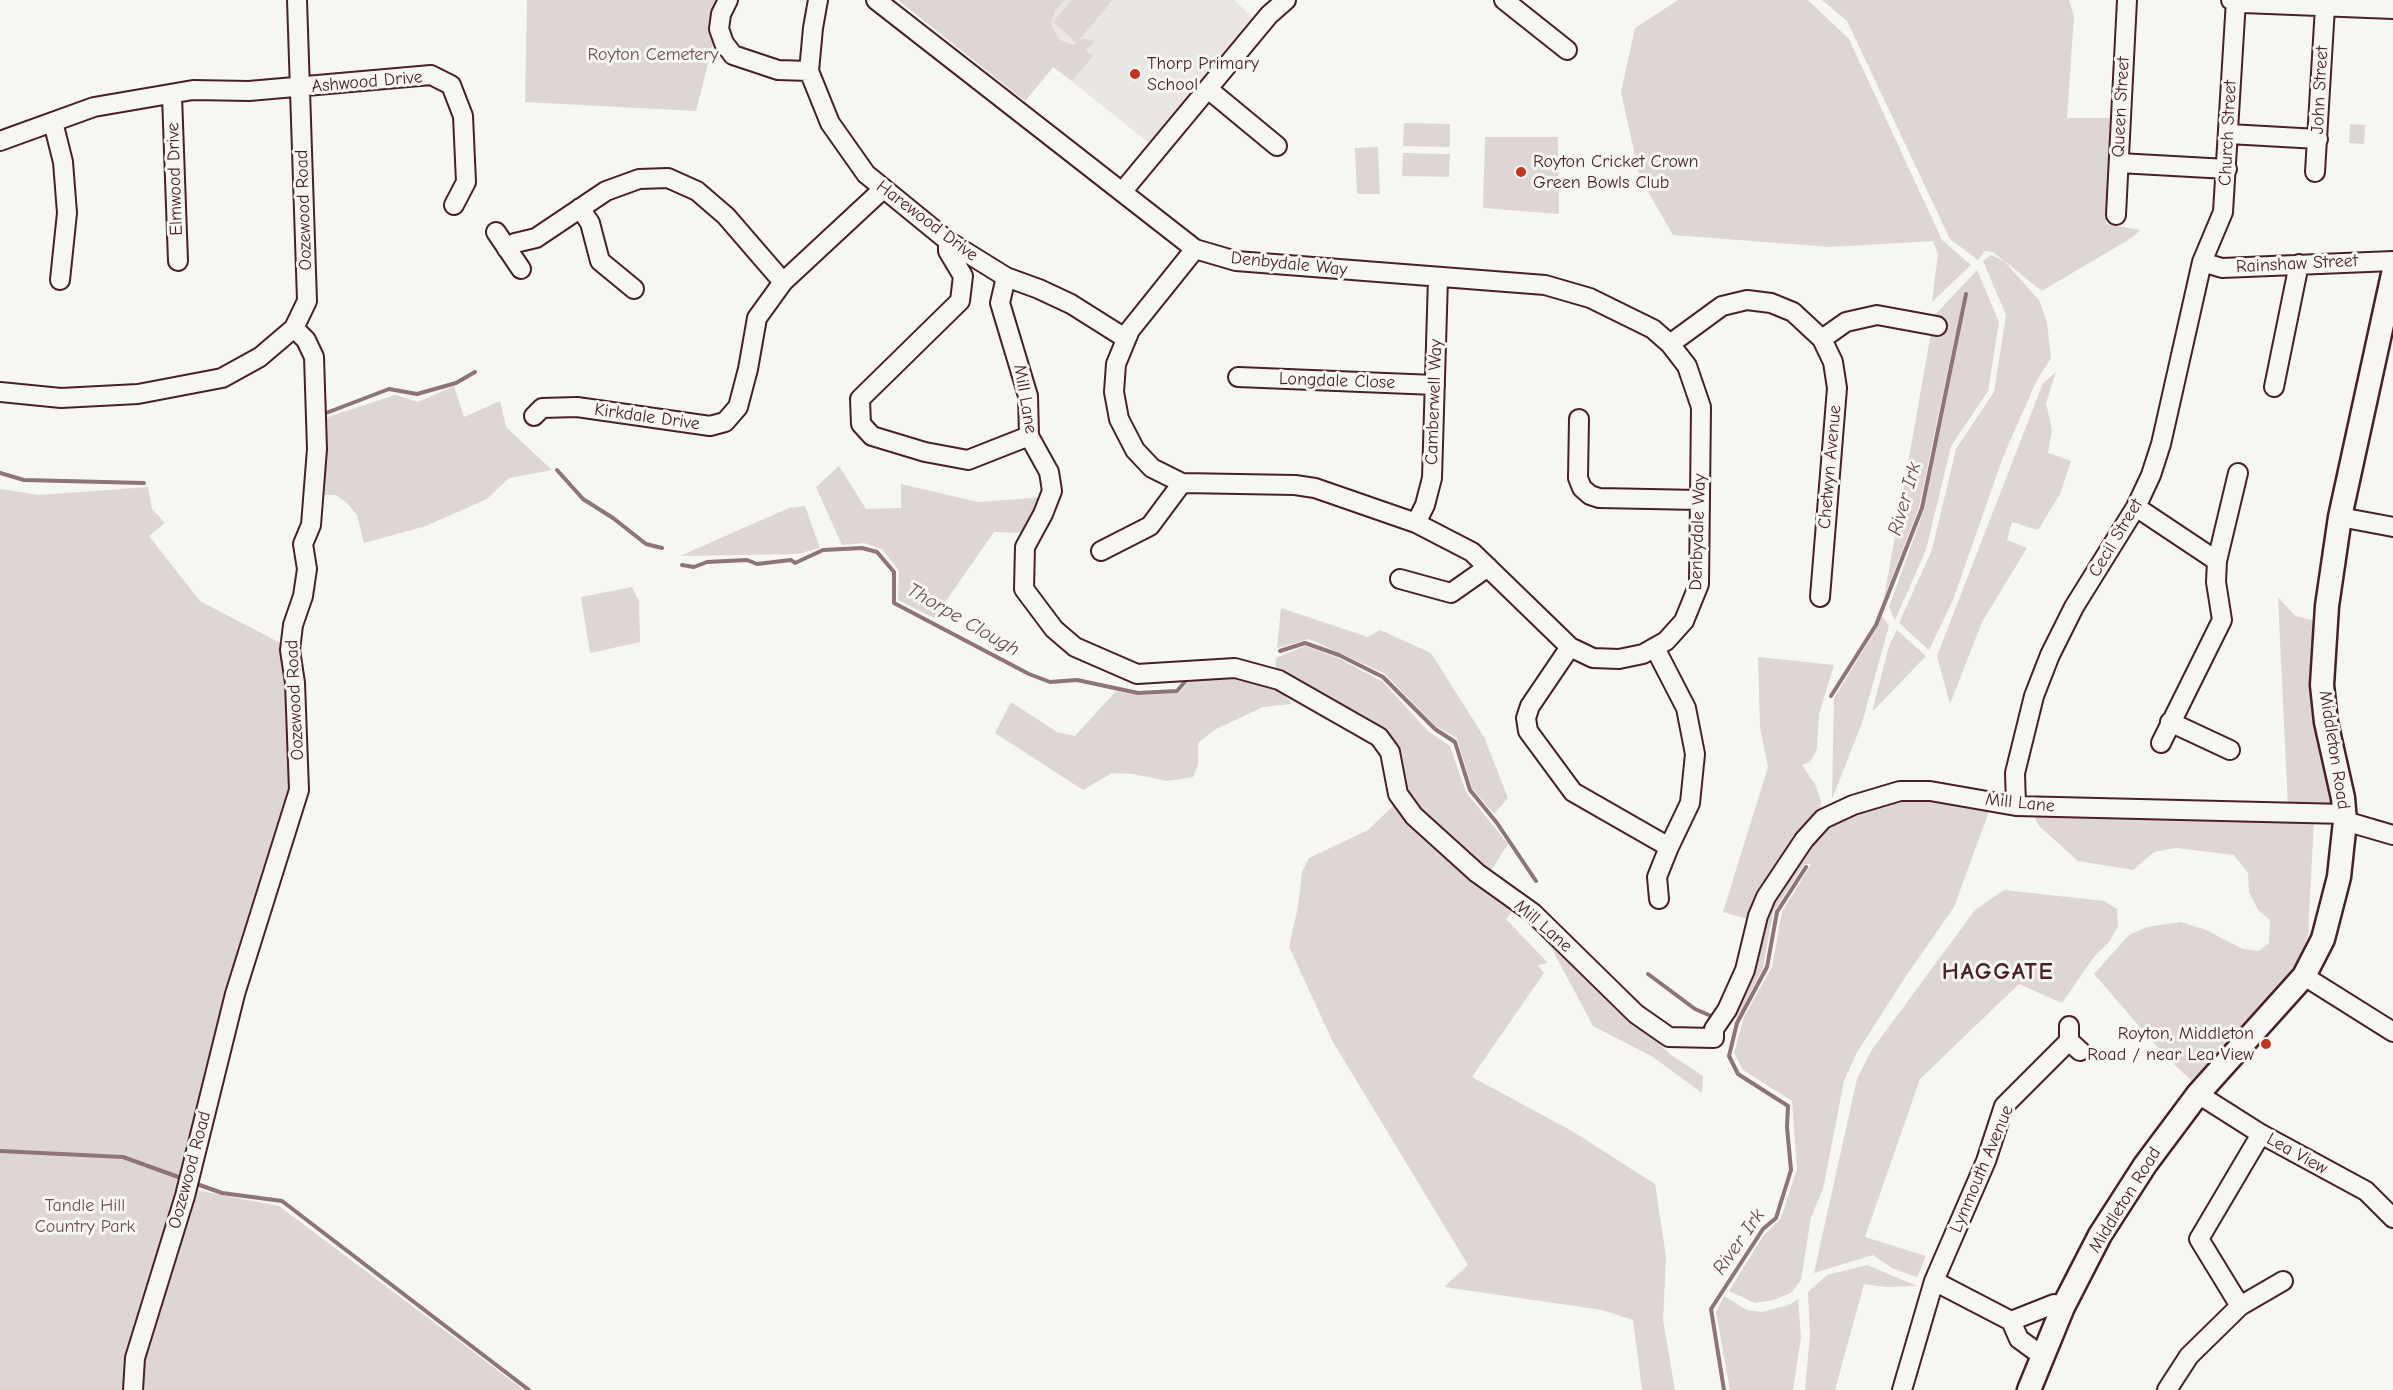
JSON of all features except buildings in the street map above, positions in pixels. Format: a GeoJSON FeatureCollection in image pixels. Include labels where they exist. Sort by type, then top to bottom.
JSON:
{"type":"FeatureCollection","features":[{"type":"Feature","properties":{"kind":"main road","name":"Middleton Road"},"geometry":{"type":"LineString","coordinates":[[2029,1390],[2062,1307],[2100,1235],[2139,1175],[2198,1094],[2304,976],[2323,939],[2339,877],[2345,818],[2326,722],[2322,685],[2327,606],[2340,517],[2393,274]]}},
{"type":"Feature","properties":{"kind":"street","name":"Oozewood Road"},"geometry":{"type":"LineString","coordinates":[[133,1390],[135,1358],[189,1181],[235,994],[299,790],[295,683],[290,650],[293,625],[303,596],[307,569],[303,544],[311,525],[317,449],[314,357],[306,340],[294,328],[308,301],[297,0]]}},
{"type":"Feature","properties":{"kind":"street"},"geometry":{"type":"LineString","coordinates":[[728,0],[721,14],[719,29],[724,43],[733,55],[778,70],[810,71]]}},
{"type":"Feature","properties":{"kind":"street","name":"Harewood Drive"},"geometry":{"type":"LineString","coordinates":[[818,0],[813,28],[810,71],[822,106],[839,139],[866,174],[882,190],[948,241],[1006,277],[1039,288],[1071,304],[1125,338]]}},
{"type":"Feature","properties":{"kind":"street"},"geometry":{"type":"LineString","coordinates":[[876,0],[1195,249]]}},
{"type":"Feature","properties":{"kind":"street"},"geometry":{"type":"LineString","coordinates":[[1122,192],[1269,15],[1286,0]]}},
{"type":"Feature","properties":{"kind":"street"},"geometry":{"type":"LineString","coordinates":[[1504,0],[1567,50]]}},
{"type":"Feature","properties":{"kind":"street","name":"Queen Street"},"geometry":{"type":"LineString","coordinates":[[2116,214],[2127,0]]}},
{"type":"Feature","properties":{"kind":"street"},"geometry":{"type":"LineString","coordinates":[[2234,0],[2325,7],[2393,9]]}},
{"type":"Feature","properties":{"kind":"street","name":"Church Street"},"geometry":{"type":"LineString","coordinates":[[2202,262],[2223,212],[2229,134],[2234,0]]}},
{"type":"Feature","properties":{"kind":"street","name":"John Street"},"geometry":{"type":"LineString","coordinates":[[2315,172],[2325,7]]}},
{"type":"Feature","properties":{"kind":"street","name":"Ashwood Drive"},"geometry":{"type":"LineString","coordinates":[[0,141],[94,107],[172,96],[193,90],[249,92],[431,75],[451,85],[463,116],[466,182],[454,205]]}},
{"type":"Feature","properties":{"kind":"street"},"geometry":{"type":"LineString","coordinates":[[1208,89],[1277,146]]}},
{"type":"Feature","properties":{"kind":"street","name":"Elmwood Drive"},"geometry":{"type":"LineString","coordinates":[[172,96],[178,261]]}},
{"type":"Feature","properties":{"kind":"street"},"geometry":{"type":"LineString","coordinates":[[53,122],[63,162],[67,213],[60,280]]}},
{"type":"Feature","properties":{"kind":"street"},"geometry":{"type":"LineString","coordinates":[[2229,134],[2318,139]]}},
{"type":"Feature","properties":{"kind":"street"},"geometry":{"type":"LineString","coordinates":[[2118,164],[2227,169]]}},
{"type":"Feature","properties":{"kind":"street"},"geometry":{"type":"LineString","coordinates":[[507,249],[515,243],[536,238],[606,191],[639,179],[668,178],[697,191],[726,216],[783,282]]}},
{"type":"Feature","properties":{"kind":"street","name":"Kirkdale Drive"},"geometry":{"type":"LineString","coordinates":[[534,416],[542,408],[577,406],[710,426],[725,422],[738,407],[748,369],[757,318],[783,282],[882,190]]}},
{"type":"Feature","properties":{"kind":"street"},"geometry":{"type":"LineString","coordinates":[[580,208],[590,223],[600,261],[634,289]]}},
{"type":"Feature","properties":{"kind":"street"},"geometry":{"type":"LineString","coordinates":[[496,231],[521,269]]}},
{"type":"Feature","properties":{"kind":"street"},"geometry":{"type":"LineString","coordinates":[[948,241],[948,251],[963,276],[960,301],[860,399],[861,424],[872,436],[925,452],[968,460],[1029,436]]}},
{"type":"Feature","properties":{"kind":"street","name":"Denbydale Way"},"geometry":{"type":"LineString","coordinates":[[1195,249],[1236,261],[1438,278],[1545,285],[1568,290],[1643,322],[1670,344],[1687,366],[1701,407],[1700,570],[1696,597],[1684,621],[1655,648],[1631,657],[1606,660],[1581,654],[1570,647],[1472,552],[1416,523],[1315,488],[1295,485],[1182,483],[1162,475],[1143,459],[1129,441],[1119,419],[1114,378],[1125,338],[1195,249]]}},
{"type":"Feature","properties":{"kind":"street","name":"Rainshaw Street"},"geometry":{"type":"LineString","coordinates":[[2202,262],[2222,268],[2393,261]]}},
{"type":"Feature","properties":{"kind":"street","name":"Cecil Street"},"geometry":{"type":"LineString","coordinates":[[2016,806],[2017,763],[2034,696],[2050,655],[2074,607],[2136,507],[2151,475],[2161,444],[2202,262]]}},
{"type":"Feature","properties":{"kind":"street"},"geometry":{"type":"LineString","coordinates":[[2274,387],[2299,264]]}},
{"type":"Feature","properties":{"kind":"street","name":"Mill Lane"},"geometry":{"type":"LineString","coordinates":[[1006,277],[1000,303],[1028,396],[1029,436],[1049,472],[1052,491],[1043,514],[1025,547],[1024,589],[1054,629],[1075,647],[1137,674],[1235,668],[1279,680],[1378,737],[1390,752],[1398,794],[1414,816],[1477,873],[1533,914],[1636,1014],[1669,1037],[1714,1038],[1714,1029],[1727,1010],[1745,970],[1758,916],[1766,897],[1804,840],[1823,819],[1853,805],[1900,791],[1930,791],[2016,806],[2345,818],[2393,835]]}},
{"type":"Feature","properties":{"kind":"street","name":"Camberwell Way"},"geometry":{"type":"LineString","coordinates":[[1416,523],[1425,505],[1432,478],[1438,278]]}},
{"type":"Feature","properties":{"kind":"street","name":"Chetwyn Avenue"},"geometry":{"type":"LineString","coordinates":[[1670,344],[1722,306],[1748,300],[1771,303],[1793,312],[1822,339],[1833,362],[1837,388],[1820,597]]}},
{"type":"Feature","properties":{"kind":"street"},"geometry":{"type":"LineString","coordinates":[[1822,339],[1846,322],[1877,315],[1937,326]]}},
{"type":"Feature","properties":{"kind":"street"},"geometry":{"type":"LineString","coordinates":[[0,392],[61,398],[138,394],[222,378],[260,357],[294,328]]}},
{"type":"Feature","properties":{"kind":"street","name":"Longdale Close"},"geometry":{"type":"LineString","coordinates":[[1238,377],[1435,385]]}},
{"type":"Feature","properties":{"kind":"street"},"geometry":{"type":"LineString","coordinates":[[1579,419],[1578,478],[1586,492],[1599,498],[1700,500]]}},
{"type":"Feature","properties":{"kind":"street"},"geometry":{"type":"LineString","coordinates":[[2161,743],[2222,620],[2216,582],[2217,561],[2238,474]]}},
{"type":"Feature","properties":{"kind":"street"},"geometry":{"type":"LineString","coordinates":[[1101,551],[1150,526],[1182,483]]}},
{"type":"Feature","properties":{"kind":"street"},"geometry":{"type":"LineString","coordinates":[[2136,507],[2217,561]]}},
{"type":"Feature","properties":{"kind":"street"},"geometry":{"type":"LineString","coordinates":[[2340,517],[2393,527]]}},
{"type":"Feature","properties":{"kind":"street"},"geometry":{"type":"LineString","coordinates":[[1400,579],[1451,592],[1488,567]]}},
{"type":"Feature","properties":{"kind":"street"},"geometry":{"type":"LineString","coordinates":[[1570,647],[1530,706],[1527,718],[1528,730],[1573,792],[1669,847]]}},
{"type":"Feature","properties":{"kind":"street"},"geometry":{"type":"LineString","coordinates":[[1655,648],[1686,708],[1695,754],[1690,803],[1657,877],[1659,899]]}},
{"type":"Feature","properties":{"kind":"street"},"geometry":{"type":"LineString","coordinates":[[2170,722],[2230,750]]}},
{"type":"Feature","properties":{"kind":"street"},"geometry":{"type":"LineString","coordinates":[[2304,976],[2393,1032]]}},
{"type":"Feature","properties":{"kind":"street","name":"Lynmouth Avenue"},"geometry":{"type":"LineString","coordinates":[[1902,1390],[1934,1281],[1986,1161],[2004,1106],[2073,1039]]}},
{"type":"Feature","properties":{"kind":"street","name":"Lea View"},"geometry":{"type":"LineString","coordinates":[[2198,1094],[2261,1134],[2366,1191],[2393,1218]]}},
{"type":"Feature","properties":{"kind":"street"},"geometry":{"type":"LineString","coordinates":[[2240,1306],[2199,1239],[2261,1134]]}},
{"type":"Feature","properties":{"kind":"street"},"geometry":{"type":"LineString","coordinates":[[1934,1281],[2011,1321],[2019,1339],[2041,1355]]}},
{"type":"Feature","properties":{"kind":"street"},"geometry":{"type":"LineString","coordinates":[[2167,1390],[2189,1356],[2240,1306],[2283,1281]]}},
{"type":"Feature","properties":{"kind":"street"},"geometry":{"type":"LineString","coordinates":[[2011,1321],[2054,1304],[2062,1307]]}},
{"type":"Feature","properties":{"kind":"shaded area","name":"Thorp Primary School"},"geometry":{"type":"Polygon","coordinates":[[[898,0],[1234,0],[1253,18],[1149,143],[1054,67],[1025,101],[898,0]]]}},
{"type":"Feature","properties":{"kind":"green space","name":"Royton Cemetery"},"geometry":{"type":"Polygon","coordinates":[[[527,0],[724,0],[696,111],[525,102],[527,0]]]}},
{"type":"Feature","properties":{"kind":"green space"},"geometry":{"type":"Polygon","coordinates":[[[898,0],[1064,0],[1055,11],[1051,25],[1060,40],[1074,45],[1077,43],[1053,22],[1072,0],[1113,0],[1078,41],[1083,39],[1096,41],[1085,50],[1093,56],[1072,81],[1053,67],[1025,101],[898,0]]]}},
{"type":"Feature","properties":{"kind":"green space"},"geometry":{"type":"Polygon","coordinates":[[[1678,0],[1808,0],[1849,39],[1942,240],[1971,265],[1932,302],[1938,254],[1933,241],[1831,247],[1673,235],[1640,178],[1621,92],[1635,28],[1678,0]]]}},
{"type":"Feature","properties":{"kind":"green space"},"geometry":{"type":"Polygon","coordinates":[[[1822,0],[2069,0],[2074,16],[2067,118],[2111,118],[2106,224],[2140,230],[2133,237],[2042,291],[1993,252],[1985,251],[1978,260],[1950,239],[1847,21],[1822,0]]]}},
{"type":"Feature","properties":{"kind":"green space"},"geometry":{"type":"Polygon","coordinates":[[[1404,123],[1450,124],[1450,147],[1403,146],[1404,123]]]}},
{"type":"Feature","properties":{"kind":"green space"},"geometry":{"type":"Polygon","coordinates":[[[2350,124],[2365,125],[2364,144],[2349,143],[2350,124]]]}},
{"type":"Feature","properties":{"kind":"green space","name":"Royton Cricket Crown Green Bowls Club"},"geometry":{"type":"Polygon","coordinates":[[[1485,137],[1558,137],[1559,214],[1483,208],[1485,137]]]}},
{"type":"Feature","properties":{"kind":"green space"},"geometry":{"type":"Polygon","coordinates":[[[1378,147],[1380,194],[1357,194],[1355,148],[1378,147]]]}},
{"type":"Feature","properties":{"kind":"green space"},"geometry":{"type":"Polygon","coordinates":[[[1403,153],[1450,154],[1449,177],[1402,176],[1403,153]]]}},
{"type":"Feature","properties":{"kind":"green space"},"geometry":{"type":"Polygon","coordinates":[[[1991,255],[2004,261],[2039,300],[2047,322],[2051,358],[2037,380],[2003,457],[1953,600],[1929,650],[1899,623],[1932,550],[1956,449],[1994,392],[2006,315],[1983,261],[1991,255]]]}},
{"type":"Feature","properties":{"kind":"green space"},"geometry":{"type":"Polygon","coordinates":[[[1977,270],[1999,322],[1988,391],[1951,446],[1926,550],[1895,620],[1889,607],[1924,510],[1968,292],[1964,294],[1919,507],[1884,598],[1933,322],[1935,315],[1977,270]]]}},
{"type":"Feature","properties":{"kind":"green space"},"geometry":{"type":"Polygon","coordinates":[[[2056,372],[2046,403],[2052,430],[2048,453],[2071,461],[2060,494],[2038,530],[2012,522],[2007,540],[2027,548],[1982,622],[1950,704],[1937,656],[2043,383],[2056,372]]]}},
{"type":"Feature","properties":{"kind":"green space"},"geometry":{"type":"Polygon","coordinates":[[[454,386],[464,417],[500,401],[506,427],[552,470],[509,478],[487,499],[426,526],[364,543],[357,515],[347,503],[336,495],[318,495],[322,419],[395,395],[418,402],[454,386]]]}},
{"type":"Feature","properties":{"kind":"green space"},"geometry":{"type":"Polygon","coordinates":[[[839,466],[866,509],[901,508],[901,484],[978,502],[1046,497],[1024,533],[994,532],[934,618],[898,600],[899,571],[882,549],[864,543],[842,545],[816,487],[839,466]]]}},
{"type":"Feature","properties":{"kind":"green space","name":"Tandle Hill Country Park"},"geometry":{"type":"Polygon","coordinates":[[[148,487],[152,509],[165,523],[149,536],[200,601],[282,644],[294,767],[285,811],[223,1006],[182,1196],[129,1390],[0,1390],[0,489],[40,495],[148,487]]]}},
{"type":"Feature","properties":{"kind":"green space"},"geometry":{"type":"Polygon","coordinates":[[[805,506],[820,548],[797,554],[680,556],[789,508],[805,506]]]}},
{"type":"Feature","properties":{"kind":"green space"},"geometry":{"type":"Polygon","coordinates":[[[632,587],[639,601],[640,642],[590,653],[581,597],[632,587]]]}},
{"type":"Feature","properties":{"kind":"green space"},"geometry":{"type":"Polygon","coordinates":[[[2278,597],[2295,616],[2317,621],[2337,812],[2288,808],[2278,597]]]}},
{"type":"Feature","properties":{"kind":"green space"},"geometry":{"type":"Polygon","coordinates":[[[1281,608],[1368,637],[1380,630],[1431,653],[1484,737],[1508,798],[1494,814],[1472,788],[1457,738],[1436,726],[1384,673],[1309,639],[1277,648],[1281,608]]]}},
{"type":"Feature","properties":{"kind":"green space"},"geometry":{"type":"Polygon","coordinates":[[[1882,616],[1889,626],[1862,723],[1832,799],[1834,698],[1882,616]]]}},
{"type":"Feature","properties":{"kind":"green space"},"geometry":{"type":"Polygon","coordinates":[[[1897,630],[1926,656],[1872,712],[1889,646],[1897,630]]]}},
{"type":"Feature","properties":{"kind":"green space"},"geometry":{"type":"Polygon","coordinates":[[[1305,646],[1338,658],[1383,682],[1428,731],[1450,746],[1466,792],[1508,844],[1488,875],[1407,799],[1397,757],[1275,676],[1276,658],[1305,646]]]}},
{"type":"Feature","properties":{"kind":"green space"},"geometry":{"type":"Polygon","coordinates":[[[1758,657],[1834,665],[1819,714],[1817,749],[1810,762],[1802,765],[1815,784],[1821,801],[1820,817],[1754,921],[1723,912],[1768,767],[1760,728],[1758,657]]]}},
{"type":"Feature","properties":{"kind":"green space"},"geometry":{"type":"Polygon","coordinates":[[[1228,673],[1274,683],[1292,704],[1263,707],[1214,730],[1198,743],[1198,765],[1193,777],[1167,781],[1133,774],[1112,773],[1083,790],[995,733],[1011,702],[1057,732],[1075,736],[1116,691],[1139,695],[1179,693],[1191,679],[1228,673]]]}},
{"type":"Feature","properties":{"kind":"green space"},"geometry":{"type":"Polygon","coordinates":[[[1897,795],[1991,806],[1954,907],[1856,1054],[1844,1081],[1823,1189],[1811,1217],[1801,1280],[1791,1293],[1774,1300],[1755,1303],[1729,1291],[1763,1236],[1781,1218],[1797,1169],[1792,1101],[1743,1070],[1734,1053],[1744,1017],[1772,967],[1782,912],[1811,864],[1804,864],[1773,913],[1763,968],[1737,1018],[1730,1012],[1763,912],[1827,822],[1897,795]]]}},
{"type":"Feature","properties":{"kind":"green space"},"geometry":{"type":"Polygon","coordinates":[[[1395,804],[1515,908],[1506,919],[1548,963],[1538,965],[1544,973],[1472,1077],[1572,1131],[1655,1184],[1666,1257],[1663,1320],[1675,1390],[1642,1390],[1633,1320],[1602,1310],[1444,1287],[1468,1265],[1333,1042],[1289,947],[1298,907],[1302,872],[1309,858],[1368,830],[1395,804]]]}},
{"type":"Feature","properties":{"kind":"green space"},"geometry":{"type":"Polygon","coordinates":[[[2031,810],[2314,820],[2308,935],[2299,960],[2280,987],[2192,1081],[2165,1056],[2094,974],[2129,935],[2147,927],[2181,922],[2206,930],[2243,949],[2259,951],[2269,943],[2270,920],[2258,910],[2249,892],[2248,873],[2234,855],[2176,848],[2154,852],[2133,870],[2078,861],[2039,826],[2031,810]]]}},
{"type":"Feature","properties":{"kind":"green space"},"geometry":{"type":"Polygon","coordinates":[[[2004,890],[2104,901],[2117,909],[2118,926],[2110,941],[2093,958],[2062,1003],[2019,984],[1920,1079],[1865,1237],[1926,1256],[1917,1277],[1892,1268],[1873,1255],[1814,1273],[1857,1079],[1871,1051],[1975,910],[2004,890]]]}},
{"type":"Feature","properties":{"kind":"green space"},"geometry":{"type":"Polygon","coordinates":[[[1533,925],[1671,1055],[1703,1076],[1702,1093],[1653,1057],[1593,1026],[1552,949],[1533,925]]]}},
{"type":"Feature","properties":{"kind":"green space"},"geometry":{"type":"Polygon","coordinates":[[[195,1190],[279,1206],[524,1390],[142,1390],[141,1368],[195,1190]]]}},
{"type":"Feature","properties":{"kind":"green space"},"geometry":{"type":"Polygon","coordinates":[[[1867,1265],[1917,1286],[1885,1287],[1864,1284],[1835,1390],[1805,1390],[1810,1335],[1808,1292],[1827,1275],[1867,1265]]]}},
{"type":"Feature","properties":{"kind":"green space"},"geometry":{"type":"Polygon","coordinates":[[[1724,1296],[1747,1310],[1762,1312],[1789,1305],[1798,1299],[1801,1338],[1793,1390],[1730,1390],[1716,1312],[1724,1296]]]}},
{"type":"Feature","properties":{"kind":"waterway","name":"River Irk"},"geometry":{"type":"LineString","coordinates":[[1831,696],[1876,625],[1922,508],[1966,294]]}},
{"type":"Feature","properties":{"kind":"waterway"},"geometry":{"type":"LineString","coordinates":[[326,413],[389,389],[417,394],[456,383],[475,372]]}},
{"type":"Feature","properties":{"kind":"waterway","name":"Thorpe Clough"},"geometry":{"type":"LineString","coordinates":[[557,470],[583,499],[613,518],[646,544],[662,548]]}},
{"type":"Feature","properties":{"kind":"waterway"},"geometry":{"type":"LineString","coordinates":[[0,473],[24,480],[144,483]]}},
{"type":"Feature","properties":{"kind":"waterway","name":"Thorpe Clough"},"geometry":{"type":"LineString","coordinates":[[682,565],[694,567],[707,562],[747,560],[757,564],[791,560],[795,563],[823,550],[862,548],[877,552],[894,572],[894,603],[1029,674],[1050,682],[1077,680],[1138,693],[1177,691],[1189,677]]}},
{"type":"Feature","properties":{"kind":"waterway","name":"Thorpe Clough"},"geometry":{"type":"LineString","coordinates":[[1280,651],[1305,643],[1339,655],[1383,677],[1435,729],[1455,742],[1470,790],[1497,823],[1536,881]]}},
{"type":"Feature","properties":{"kind":"waterway","name":"River Irk"},"geometry":{"type":"LineString","coordinates":[[1724,1390],[1711,1309],[1763,1229],[1776,1218],[1791,1170],[1787,1127],[1788,1106],[1738,1074],[1729,1056],[1737,1023],[1767,967],[1777,912],[1806,867]]}},
{"type":"Feature","properties":{"kind":"waterway","name":"Thorpe Clough"},"geometry":{"type":"LineString","coordinates":[[1648,974],[1695,1009],[1711,1016],[1715,1015]]}},
{"type":"Feature","properties":{"kind":"waterway"},"geometry":{"type":"LineString","coordinates":[[0,1151],[123,1157],[184,1179]]}},
{"type":"Feature","properties":{"kind":"waterway"},"geometry":{"type":"LineString","coordinates":[[194,1183],[222,1193],[282,1201],[529,1390]]}},
{"type":"Feature","properties":{"kind":"place","name":"Thorp Primary School"},"geometry":{"type":"Point","coordinates":[1135,74]}},
{"type":"Feature","properties":{"kind":"place","name":"Royton Cricket Crown Green Bowls Club"},"geometry":{"type":"Point","coordinates":[1521,172]}},
{"type":"Feature","properties":{"kind":"place","name":"Royton, Middleton Road / near Lea View"},"geometry":{"type":"Point","coordinates":[2266,1044]}},
{"type":"Feature","properties":{"kind":"district","name":"HAGGATE"},"geometry":{"type":"Point","coordinates":[1998,972]}}]}
